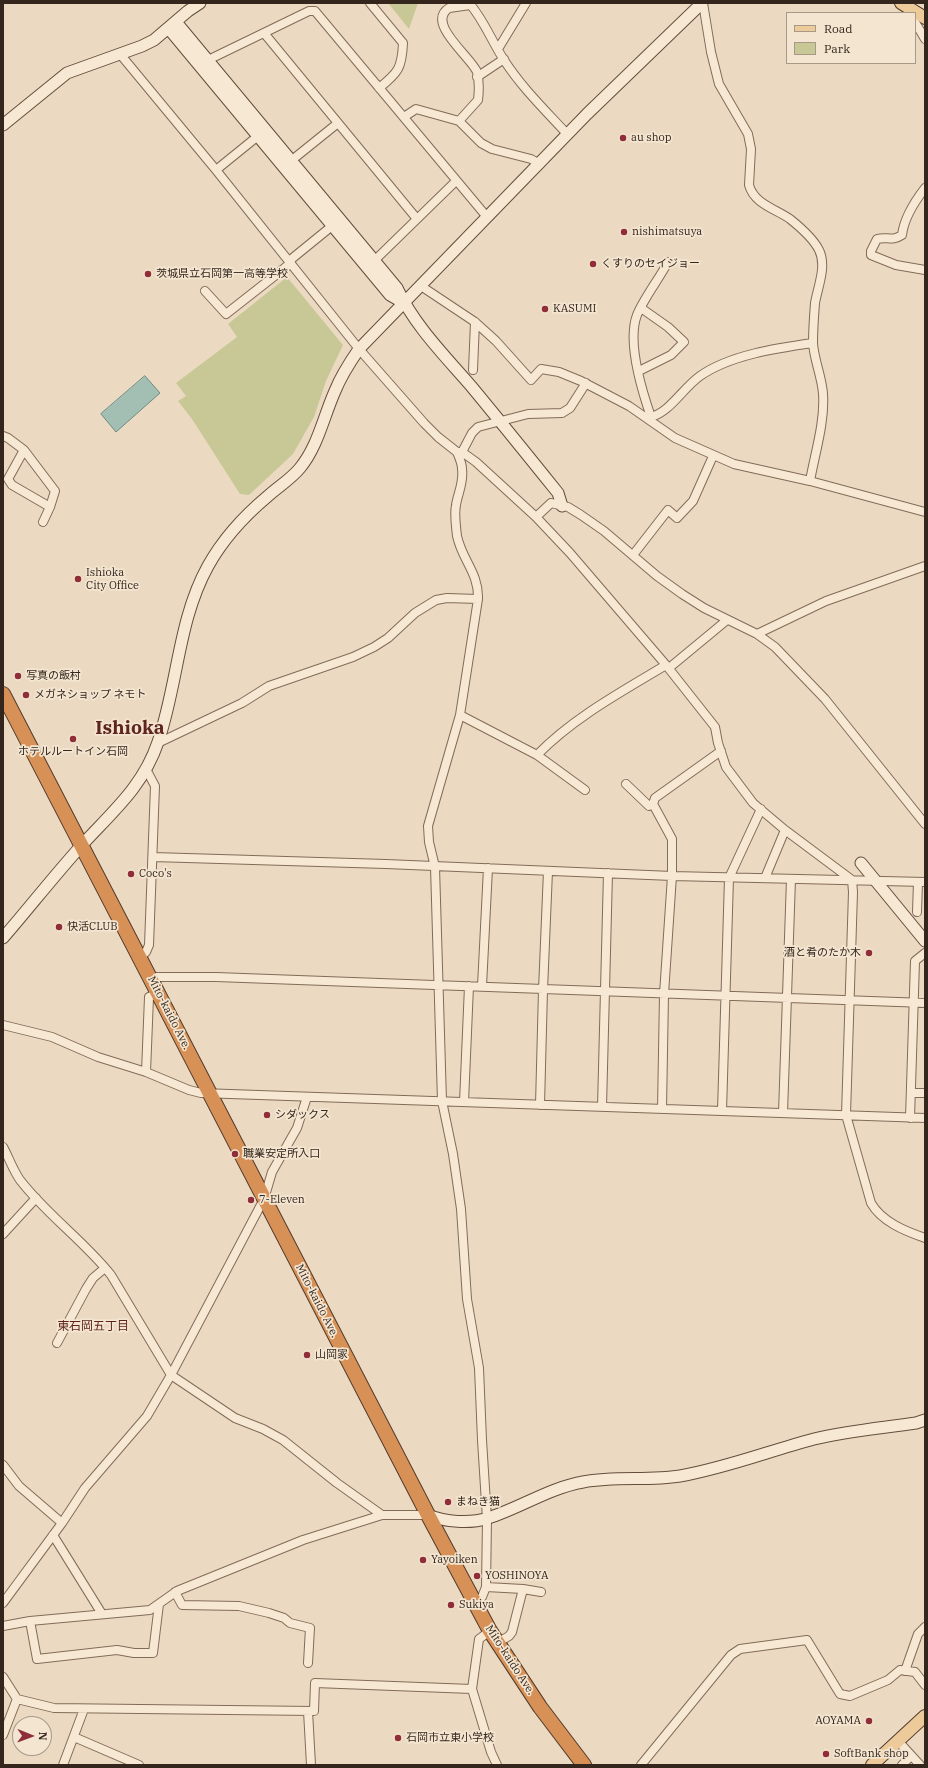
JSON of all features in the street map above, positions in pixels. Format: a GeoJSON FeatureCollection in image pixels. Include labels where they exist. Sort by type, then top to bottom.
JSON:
{"type":"FeatureCollection","features":[{"type":"Feature","properties":{"kind":"highway","name":"Mito-kaido Ave."},"geometry":{"type":"LineString","coordinates":[[3,694],[428,1516],[475,1604],[490,1631],[540,1707],[584,1765]]}},
{"type":"Feature","properties":{"kind":"main road"},"geometry":{"type":"LineString","coordinates":[[901,3],[915,12]]}},
{"type":"Feature","properties":{"kind":"main road"},"geometry":{"type":"LineString","coordinates":[[916,12],[925,18]]}},
{"type":"Feature","properties":{"kind":"main road"},"geometry":{"type":"LineString","coordinates":[[872,1765],[925,1716]]}},
{"type":"Feature","properties":{"kind":"street"},"geometry":{"type":"LineString","coordinates":[[3,125],[67,73],[154,40],[200,3]]}},
{"type":"Feature","properties":{"kind":"street"},"geometry":{"type":"LineString","coordinates":[[370,3],[403,43],[401,61],[397,72],[379,88]]}},
{"type":"Feature","properties":{"kind":"street"},"geometry":{"type":"LineString","coordinates":[[498,48],[526,3]]}},
{"type":"Feature","properties":{"kind":"street"},"geometry":{"type":"LineString","coordinates":[[3,938],[81,846],[127,798],[146,769],[158,743],[187,617],[197,588],[208,566],[226,538],[239,522],[299,470],[316,442],[335,390],[359,349],[587,114],[702,3]]}},
{"type":"Feature","properties":{"kind":"street"},"geometry":{"type":"LineString","coordinates":[[702,3],[711,52],[719,84],[748,134],[751,149],[749,185],[751,191],[759,201],[789,219],[806,233],[819,249],[822,260],[820,281],[815,304],[813,343],[823,392],[823,406],[810,481]]}},
{"type":"Feature","properties":{"kind":"street"},"geometry":{"type":"LineString","coordinates":[[459,121],[478,100],[477,77],[476,72],[446,32],[442,22],[443,14],[449,8],[470,4],[504,60],[521,83],[568,135]]}},
{"type":"Feature","properties":{"kind":"street"},"geometry":{"type":"LineString","coordinates":[[208,60],[309,11],[315,11],[487,217]]}},
{"type":"Feature","properties":{"kind":"street"},"geometry":{"type":"LineString","coordinates":[[916,24],[925,40]]}},
{"type":"Feature","properties":{"kind":"street"},"geometry":{"type":"LineString","coordinates":[[173,25],[208,60],[397,288],[404,303],[442,352],[558,493],[562,506]]}},
{"type":"Feature","properties":{"kind":"street"},"geometry":{"type":"LineString","coordinates":[[173,25],[258,136],[332,226],[390,295],[404,303]]}},
{"type":"Feature","properties":{"kind":"street"},"geometry":{"type":"LineString","coordinates":[[264,33],[417,218]]}},
{"type":"Feature","properties":{"kind":"street"},"geometry":{"type":"LineString","coordinates":[[120,54],[216,170],[359,349],[424,423],[438,437],[488,472],[536,517],[570,553],[667,666],[715,727],[726,767],[753,802],[785,830],[852,880],[851,1000],[846,1115],[871,1203],[877,1213],[887,1221],[925,1238]]}},
{"type":"Feature","properties":{"kind":"street"},"geometry":{"type":"LineString","coordinates":[[477,77],[504,60]]}},
{"type":"Feature","properties":{"kind":"street"},"geometry":{"type":"LineString","coordinates":[[404,117],[416,109],[459,121],[481,143],[492,149],[531,159],[540,164]]}},
{"type":"Feature","properties":{"kind":"street"},"geometry":{"type":"LineString","coordinates":[[292,160],[338,123]]}},
{"type":"Feature","properties":{"kind":"street"},"geometry":{"type":"LineString","coordinates":[[216,170],[258,136]]}},
{"type":"Feature","properties":{"kind":"street"},"geometry":{"type":"LineString","coordinates":[[374,261],[456,181]]}},
{"type":"Feature","properties":{"kind":"street"},"geometry":{"type":"LineString","coordinates":[[925,188],[915,201],[903,227],[902,235],[895,239],[877,239],[871,251],[871,255],[896,265],[925,270]]}},
{"type":"Feature","properties":{"kind":"street"},"geometry":{"type":"LineString","coordinates":[[205,291],[226,314],[332,226]]}},
{"type":"Feature","properties":{"kind":"street"},"geometry":{"type":"LineString","coordinates":[[650,418],[641,390],[632,336],[637,315],[668,262]]}},
{"type":"Feature","properties":{"kind":"street"},"geometry":{"type":"LineString","coordinates":[[421,286],[475,322],[496,341],[531,380],[541,369],[559,372],[586,383],[629,406],[650,418],[675,438],[713,456],[746,468],[810,481],[925,512]]}},
{"type":"Feature","properties":{"kind":"street"},"geometry":{"type":"LineString","coordinates":[[639,371],[670,355],[684,342],[668,327],[641,308]]}},
{"type":"Feature","properties":{"kind":"street"},"geometry":{"type":"LineString","coordinates":[[473,370],[475,322]]}},
{"type":"Feature","properties":{"kind":"street"},"geometry":{"type":"LineString","coordinates":[[650,418],[659,415],[686,387],[700,376],[718,366],[740,358],[790,346],[813,343]]}},
{"type":"Feature","properties":{"kind":"street"},"geometry":{"type":"LineString","coordinates":[[475,1604],[482,1597],[486,1587],[487,1518],[479,1368],[467,1299],[461,1209],[453,1150],[442,1102],[435,867],[429,842],[428,826],[460,714],[478,599],[476,579],[460,548],[456,531],[456,506],[462,479],[460,452],[472,433],[478,427],[528,414],[562,413],[570,408],[586,383]]}},
{"type":"Feature","properties":{"kind":"street"},"geometry":{"type":"LineString","coordinates":[[3,436],[24,450],[55,491],[43,522]]}},
{"type":"Feature","properties":{"kind":"street"},"geometry":{"type":"LineString","coordinates":[[24,450],[8,479],[12,485],[50,507]]}},
{"type":"Feature","properties":{"kind":"street"},"geometry":{"type":"LineString","coordinates":[[633,555],[668,510],[677,518],[693,501],[713,456]]}},
{"type":"Feature","properties":{"kind":"street"},"geometry":{"type":"LineString","coordinates":[[536,517],[552,503],[568,507],[593,523],[682,594],[727,620],[757,634],[775,647],[825,699],[925,824]]}},
{"type":"Feature","properties":{"kind":"street"},"geometry":{"type":"LineString","coordinates":[[757,634],[826,601],[925,566]]}},
{"type":"Feature","properties":{"kind":"street"},"geometry":{"type":"LineString","coordinates":[[158,743],[242,703],[270,686],[353,657],[374,647],[388,638],[414,613],[436,600],[447,598],[478,599]]}},
{"type":"Feature","properties":{"kind":"street"},"geometry":{"type":"LineString","coordinates":[[537,756],[549,743],[573,724],[667,666],[727,620]]}},
{"type":"Feature","properties":{"kind":"street"},"geometry":{"type":"LineString","coordinates":[[460,714],[537,756],[585,790]]}},
{"type":"Feature","properties":{"kind":"street"},"geometry":{"type":"LineString","coordinates":[[662,1109],[664,994],[672,876],[672,839],[671,834],[653,804],[655,798],[721,751]]}},
{"type":"Feature","properties":{"kind":"street"},"geometry":{"type":"LineString","coordinates":[[140,958],[146,952],[149,945],[155,786],[146,769]]}},
{"type":"Feature","properties":{"kind":"street"},"geometry":{"type":"LineString","coordinates":[[626,784],[649,806],[653,804]]}},
{"type":"Feature","properties":{"kind":"street"},"geometry":{"type":"LineString","coordinates":[[722,1111],[729,878],[761,809]]}},
{"type":"Feature","properties":{"kind":"street"},"geometry":{"type":"LineString","coordinates":[[765,878],[785,830]]}},
{"type":"Feature","properties":{"kind":"street"},"geometry":{"type":"LineString","coordinates":[[152,857],[488,868],[729,878],[921,882],[917,912]]}},
{"type":"Feature","properties":{"kind":"street"},"geometry":{"type":"LineString","coordinates":[[861,863],[925,941]]}},
{"type":"Feature","properties":{"kind":"street"},"geometry":{"type":"LineString","coordinates":[[482,986],[488,868]]}},
{"type":"Feature","properties":{"kind":"street"},"geometry":{"type":"LineString","coordinates":[[540,1105],[548,871]]}},
{"type":"Feature","properties":{"kind":"street"},"geometry":{"type":"LineString","coordinates":[[602,1107],[608,873]]}},
{"type":"Feature","properties":{"kind":"street"},"geometry":{"type":"LineString","coordinates":[[783,1113],[791,879]]}},
{"type":"Feature","properties":{"kind":"street"},"geometry":{"type":"LineString","coordinates":[[910,1118],[915,961],[925,953]]}},
{"type":"Feature","properties":{"kind":"street"},"geometry":{"type":"LineString","coordinates":[[150,977],[216,977],[439,984],[543,990],[925,1003]]}},
{"type":"Feature","properties":{"kind":"street"},"geometry":{"type":"LineString","coordinates":[[464,1102],[469,986]]}},
{"type":"Feature","properties":{"kind":"street"},"geometry":{"type":"LineString","coordinates":[[146,1072],[149,997],[159,994]]}},
{"type":"Feature","properties":{"kind":"street"},"geometry":{"type":"LineString","coordinates":[[3,1025],[52,1037],[98,1057],[146,1072],[189,1090],[210,1094],[925,1118]]}},
{"type":"Feature","properties":{"kind":"street"},"geometry":{"type":"LineString","coordinates":[[911,1093],[925,1093]]}},
{"type":"Feature","properties":{"kind":"street"},"geometry":{"type":"LineString","coordinates":[[3,1604],[62,1523],[85,1488],[147,1416],[171,1375],[264,1199],[272,1172],[297,1128],[307,1097]]}},
{"type":"Feature","properties":{"kind":"street"},"geometry":{"type":"LineString","coordinates":[[4,1152],[16,1173],[36,1198],[105,1268],[171,1375],[235,1418],[263,1429],[283,1440],[337,1483],[382,1515]]}},
{"type":"Feature","properties":{"kind":"street"},"geometry":{"type":"LineString","coordinates":[[3,1234],[36,1198]]}},
{"type":"Feature","properties":{"kind":"street"},"geometry":{"type":"LineString","coordinates":[[57,1343],[93,1278],[105,1268]]}},
{"type":"Feature","properties":{"kind":"street"},"geometry":{"type":"LineString","coordinates":[[3,1626],[30,1621],[150,1610],[176,1592],[303,1540],[382,1515],[428,1516],[443,1519],[475,1521],[487,1518],[548,1492],[582,1482],[616,1478],[656,1478],[681,1476],[816,1439],[916,1423],[925,1420]]}},
{"type":"Feature","properties":{"kind":"street"},"geometry":{"type":"LineString","coordinates":[[4,1470],[19,1486],[62,1523]]}},
{"type":"Feature","properties":{"kind":"street"},"geometry":{"type":"LineString","coordinates":[[53,1535],[102,1614]]}},
{"type":"Feature","properties":{"kind":"street"},"geometry":{"type":"LineString","coordinates":[[486,1587],[523,1589],[541,1592]]}},
{"type":"Feature","properties":{"kind":"street"},"geometry":{"type":"LineString","coordinates":[[498,1643],[509,1636],[512,1632],[523,1589]]}},
{"type":"Feature","properties":{"kind":"street"},"geometry":{"type":"LineString","coordinates":[[176,1592],[182,1605],[239,1606],[269,1613],[284,1618],[290,1623],[310,1628],[308,1663]]}},
{"type":"Feature","properties":{"kind":"street"},"geometry":{"type":"LineString","coordinates":[[30,1621],[36,1658],[117,1650],[134,1653],[153,1652],[159,1604]]}},
{"type":"Feature","properties":{"kind":"street"},"geometry":{"type":"LineString","coordinates":[[905,1671],[918,1634],[925,1627]]}},
{"type":"Feature","properties":{"kind":"street"},"geometry":{"type":"LineString","coordinates":[[490,1631],[479,1639],[472,1689],[491,1752],[497,1765]]}},
{"type":"Feature","properties":{"kind":"street"},"geometry":{"type":"LineString","coordinates":[[641,1765],[732,1655],[740,1649],[807,1640],[840,1694],[850,1696],[888,1680],[900,1670],[915,1672],[925,1685]]}},
{"type":"Feature","properties":{"kind":"street"},"geometry":{"type":"LineString","coordinates":[[3,1677],[16,1699],[54,1708],[84,1709],[314,1711],[314,1683],[472,1689]]}},
{"type":"Feature","properties":{"kind":"street"},"geometry":{"type":"LineString","coordinates":[[3,1735],[5,1722],[16,1699]]}},
{"type":"Feature","properties":{"kind":"street"},"geometry":{"type":"LineString","coordinates":[[63,1765],[84,1709]]}},
{"type":"Feature","properties":{"kind":"street"},"geometry":{"type":"LineString","coordinates":[[308,1711],[311,1765]]}},
{"type":"Feature","properties":{"kind":"street"},"geometry":{"type":"LineString","coordinates":[[74,1737],[139,1765]]}},
{"type":"Feature","properties":{"kind":"street"},"geometry":{"type":"LineString","coordinates":[[898,1741],[920,1765]]}},
{"type":"Feature","properties":{"kind":"street"},"geometry":{"type":"LineString","coordinates":[[902,1765],[911,1756]]}},
{"type":"Feature","properties":{"kind":"green space"},"geometry":{"type":"Polygon","coordinates":[[[388,3],[418,3],[409,29],[388,3]]]}},
{"type":"Feature","properties":{"kind":"green space"},"geometry":{"type":"Polygon","coordinates":[[[287,277],[343,345],[326,381],[314,417],[293,454],[249,495],[240,494],[192,419],[178,401],[186,396],[176,383],[237,337],[228,324],[287,277]]]}},
{"type":"Feature","properties":{"kind":"shaded area"},"geometry":{"type":"Polygon","coordinates":[[[145,376],[160,393],[116,432],[101,414],[145,376]]]}},
{"type":"Feature","properties":{"kind":"place","name":"au shop"},"geometry":{"type":"Point","coordinates":[623,138]}},
{"type":"Feature","properties":{"kind":"place","name":"nishimatsuya"},"geometry":{"type":"Point","coordinates":[624,232]}},
{"type":"Feature","properties":{"kind":"place","name":"くすりのセイジョー"},"geometry":{"type":"Point","coordinates":[593,264]}},
{"type":"Feature","properties":{"kind":"place","name":"茨城県立石岡第一高等学校"},"geometry":{"type":"Point","coordinates":[148,274]}},
{"type":"Feature","properties":{"kind":"place","name":"KASUMI"},"geometry":{"type":"Point","coordinates":[545,309]}},
{"type":"Feature","properties":{"kind":"place","name":"Ishioka City Office"},"geometry":{"type":"Point","coordinates":[78,579]}},
{"type":"Feature","properties":{"kind":"place","name":"写真の飯村"},"geometry":{"type":"Point","coordinates":[18,676]}},
{"type":"Feature","properties":{"kind":"place","name":"メガネショップ ネモト"},"geometry":{"type":"Point","coordinates":[26,695]}},
{"type":"Feature","properties":{"kind":"place","name":"ホテルルートイン石岡"},"geometry":{"type":"Point","coordinates":[73,739]}},
{"type":"Feature","properties":{"kind":"place","name":"Coco's"},"geometry":{"type":"Point","coordinates":[131,874]}},
{"type":"Feature","properties":{"kind":"place","name":"快活CLUB"},"geometry":{"type":"Point","coordinates":[59,927]}},
{"type":"Feature","properties":{"kind":"place","name":"酒と肴のたか木"},"geometry":{"type":"Point","coordinates":[869,953]}},
{"type":"Feature","properties":{"kind":"place","name":"シダックス"},"geometry":{"type":"Point","coordinates":[267,1115]}},
{"type":"Feature","properties":{"kind":"place","name":"職業安定所入口"},"geometry":{"type":"Point","coordinates":[235,1154]}},
{"type":"Feature","properties":{"kind":"place","name":"7-Eleven"},"geometry":{"type":"Point","coordinates":[251,1200]}},
{"type":"Feature","properties":{"kind":"place","name":"山岡家"},"geometry":{"type":"Point","coordinates":[307,1355]}},
{"type":"Feature","properties":{"kind":"place","name":"まねき猫"},"geometry":{"type":"Point","coordinates":[448,1502]}},
{"type":"Feature","properties":{"kind":"place","name":"Yayoiken"},"geometry":{"type":"Point","coordinates":[423,1560]}},
{"type":"Feature","properties":{"kind":"place","name":"YOSHINOYA"},"geometry":{"type":"Point","coordinates":[477,1576]}},
{"type":"Feature","properties":{"kind":"place","name":"Sukiya"},"geometry":{"type":"Point","coordinates":[451,1605]}},
{"type":"Feature","properties":{"kind":"place","name":"AOYAMA"},"geometry":{"type":"Point","coordinates":[869,1721]}},
{"type":"Feature","properties":{"kind":"place","name":"石岡市立東小学校"},"geometry":{"type":"Point","coordinates":[398,1738]}},
{"type":"Feature","properties":{"kind":"place","name":"SoftBank shop"},"geometry":{"type":"Point","coordinates":[826,1754]}},
{"type":"Feature","properties":{"kind":"district","name":"Ishioka"},"geometry":{"type":"Point","coordinates":[130,729]}},
{"type":"Feature","properties":{"kind":"district","name":"東石岡五丁目"},"geometry":{"type":"Point","coordinates":[93,1327]}}]}
